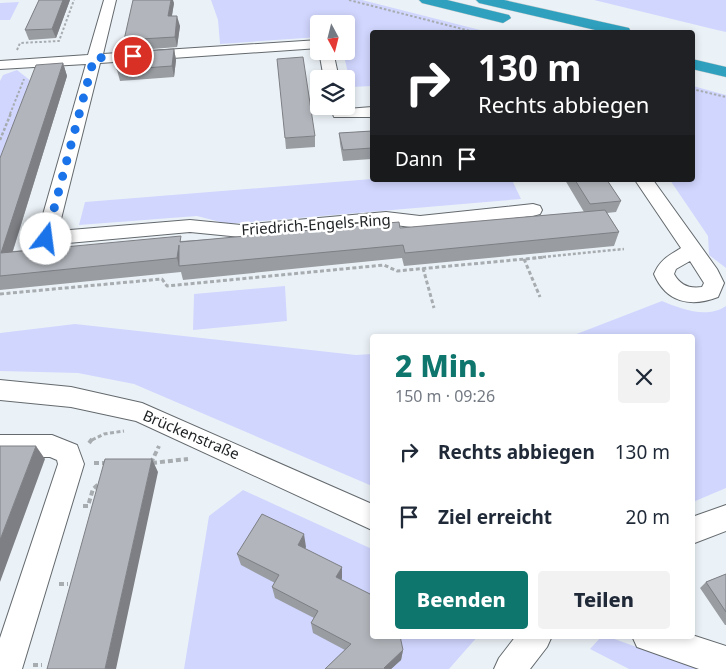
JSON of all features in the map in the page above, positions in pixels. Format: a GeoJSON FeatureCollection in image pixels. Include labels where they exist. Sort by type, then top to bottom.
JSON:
{"type":"FeatureCollection","features":[{"type":"Feature","properties":{"kind":"highway"},"geometry":{"type":"LineString","coordinates":[[426,0],[554,30]]}},
{"type":"Feature","properties":{"kind":"highway"},"geometry":{"type":"LineString","coordinates":[[484,0],[614,30]]}},
{"type":"Feature","properties":{"kind":"highway"},"geometry":{"type":"LineString","coordinates":[[695,50],[726,56]]}},
{"type":"Feature","properties":{"kind":"highway"},"geometry":{"type":"LineString","coordinates":[[695,65],[726,72]]}},
{"type":"Feature","properties":{"kind":"street","name":"Friedrich-Engels-Ring"},"geometry":{"type":"LineString","coordinates":[[110,0],[46,239],[190,226],[241,231],[386,218],[420,222],[533,210]]}},
{"type":"Feature","properties":{"kind":"street"},"geometry":{"type":"LineString","coordinates":[[0,65],[310,45]]}},
{"type":"Feature","properties":{"kind":"street"},"geometry":{"type":"LineString","coordinates":[[355,113],[370,112]]}},
{"type":"Feature","properties":{"kind":"street"},"geometry":{"type":"LineString","coordinates":[[645,182],[693,250]]}},
{"type":"Feature","properties":{"kind":"street","name":"Brückenstraße"},"geometry":{"type":"LineString","coordinates":[[0,390],[72,395],[107,402],[142,413],[370,516]]}},
{"type":"Feature","properties":{"kind":"street"},"geometry":{"type":"LineString","coordinates":[[0,446],[52,446],[68,453],[71,464],[6,669]]}},
{"type":"Feature","properties":{"kind":"street"},"geometry":{"type":"LineString","coordinates":[[695,530],[726,518]]}},
{"type":"Feature","properties":{"kind":"street"},"geometry":{"type":"LineString","coordinates":[[510,669],[534,639]]}},
{"type":"Feature","properties":{"kind":"street"},"geometry":{"type":"LineString","coordinates":[[657,639],[726,662]]}},
{"type":"Feature","properties":{"kind":"path"},"geometry":{"type":"LineString","coordinates":[[8,50],[17,50],[20,43],[59,40],[74,0]]}},
{"type":"Feature","properties":{"kind":"path"},"geometry":{"type":"LineString","coordinates":[[349,0],[466,30]]}},
{"type":"Feature","properties":{"kind":"path"},"geometry":{"type":"LineString","coordinates":[[0,140],[24,80],[23,63]]}},
{"type":"Feature","properties":{"kind":"path"},"geometry":{"type":"LineString","coordinates":[[695,89],[726,97]]}},
{"type":"Feature","properties":{"kind":"path"},"geometry":{"type":"LineString","coordinates":[[0,294],[162,279],[167,286],[384,265],[397,271],[624,249]]}},
{"type":"Feature","properties":{"kind":"path"},"geometry":{"type":"LineString","coordinates":[[524,259],[540,297]]}},
{"type":"Feature","properties":{"kind":"path"},"geometry":{"type":"LineString","coordinates":[[423,268],[434,308]]}},
{"type":"Feature","properties":{"kind":"path"},"geometry":{"type":"LineString","coordinates":[[90,441],[107,433],[125,431]]}},
{"type":"Feature","properties":{"kind":"path"},"geometry":{"type":"LineString","coordinates":[[152,463],[159,446]]}},
{"type":"Feature","properties":{"kind":"path"},"geometry":{"type":"LineString","coordinates":[[143,463],[188,459]]}},
{"type":"Feature","properties":{"kind":"path"},"geometry":{"type":"LineString","coordinates":[[71,464],[109,463]]}},
{"type":"Feature","properties":{"kind":"path"},"geometry":{"type":"LineString","coordinates":[[88,506],[93,489],[107,475]]}},
{"type":"Feature","properties":{"kind":"shaded area"},"geometry":{"type":"Polygon","coordinates":[[[211,0],[362,0],[480,30],[370,30],[370,86],[355,87],[355,70],[347,70],[345,60],[355,60],[355,15],[310,15],[310,38],[220,44],[218,20],[211,0]]]}},
{"type":"Feature","properties":{"kind":"shaded area"},"geometry":{"type":"Polygon","coordinates":[[[594,0],[726,0],[726,32],[717,30],[594,0]]]}},
{"type":"Feature","properties":{"kind":"shaded area"},"geometry":{"type":"Polygon","coordinates":[[[19,2],[10,20],[0,20],[0,3],[19,2]]]}},
{"type":"Feature","properties":{"kind":"shaded area"},"geometry":{"type":"Polygon","coordinates":[[[17,70],[31,81],[0,164],[0,81],[3,75],[17,70]]]}},
{"type":"Feature","properties":{"kind":"shaded area"},"geometry":{"type":"Polygon","coordinates":[[[695,87],[726,95],[726,268],[709,255],[708,236],[671,182],[695,182],[695,87]]]}},
{"type":"Feature","properties":{"kind":"shaded area"},"geometry":{"type":"Polygon","coordinates":[[[370,179],[370,182],[513,182],[521,199],[228,224],[197,216],[79,225],[85,202],[370,179]]]}},
{"type":"Feature","properties":{"kind":"shaded area"},"geometry":{"type":"Polygon","coordinates":[[[285,286],[287,321],[193,330],[194,294],[285,286]]]}},
{"type":"Feature","properties":{"kind":"shaded area"},"geometry":{"type":"Polygon","coordinates":[[[662,301],[686,310],[702,312],[719,310],[726,306],[726,488],[695,501],[695,334],[577,334],[662,301]]]}},
{"type":"Feature","properties":{"kind":"shaded area"},"geometry":{"type":"Polygon","coordinates":[[[75,324],[356,355],[370,354],[370,485],[134,384],[78,373],[0,371],[0,333],[75,324]]]}},
{"type":"Feature","properties":{"kind":"shaded area"},"geometry":{"type":"Polygon","coordinates":[[[243,490],[370,548],[370,639],[475,639],[449,669],[184,669],[209,516],[243,490]]]}},
{"type":"Feature","properties":{"kind":"shaded area"},"geometry":{"type":"Polygon","coordinates":[[[599,639],[614,639],[698,669],[629,669],[590,649],[599,639]]]}},
{"type":"Feature","properties":{"kind":"building"},"geometry":{"type":"Polygon","coordinates":[[[39,0],[63,0],[52,29],[25,30],[39,0]]]}},
{"type":"Feature","properties":{"kind":"building"},"geometry":{"type":"Polygon","coordinates":[[[133,0],[171,0],[168,16],[177,16],[175,37],[124,40],[133,0]]]}},
{"type":"Feature","properties":{"kind":"building"},"geometry":{"type":"Polygon","coordinates":[[[174,49],[172,66],[117,70],[121,53],[174,49]]]}},
{"type":"Feature","properties":{"kind":"building"},"geometry":{"type":"Polygon","coordinates":[[[303,57],[310,115],[312,115],[315,136],[285,138],[277,59],[303,57]]]}},
{"type":"Feature","properties":{"kind":"building"},"geometry":{"type":"Polygon","coordinates":[[[63,63],[1,253],[181,236],[180,242],[399,222],[400,228],[605,210],[619,232],[405,253],[403,245],[179,266],[179,245],[177,258],[0,276],[0,158],[36,65],[63,63]]]}},
{"type":"Feature","properties":{"kind":"building"},"geometry":{"type":"Polygon","coordinates":[[[370,131],[370,148],[343,150],[339,133],[370,131]]]}},
{"type":"Feature","properties":{"kind":"building"},"geometry":{"type":"Polygon","coordinates":[[[576,182],[608,182],[621,201],[590,204],[576,182]]]}},
{"type":"Feature","properties":{"kind":"building"},"geometry":{"type":"Polygon","coordinates":[[[0,446],[36,446],[0,540],[0,446]]]}},
{"type":"Feature","properties":{"kind":"building"},"geometry":{"type":"Polygon","coordinates":[[[105,459],[152,459],[105,669],[47,669],[105,459]]]}},
{"type":"Feature","properties":{"kind":"building"},"geometry":{"type":"Polygon","coordinates":[[[262,514],[304,534],[298,545],[342,567],[336,577],[370,594],[370,639],[401,639],[403,650],[384,668],[386,669],[325,669],[351,644],[311,623],[318,611],[272,587],[279,575],[237,554],[262,514]]]}},
{"type":"Feature","properties":{"kind":"building"},"geometry":{"type":"Polygon","coordinates":[[[726,574],[726,612],[706,582],[726,574]]]}},
{"type":"Feature","properties":{"kind":"route"},"geometry":{"type":"LineString","coordinates":[[46,239],[94,58],[133,56]]}}]}
